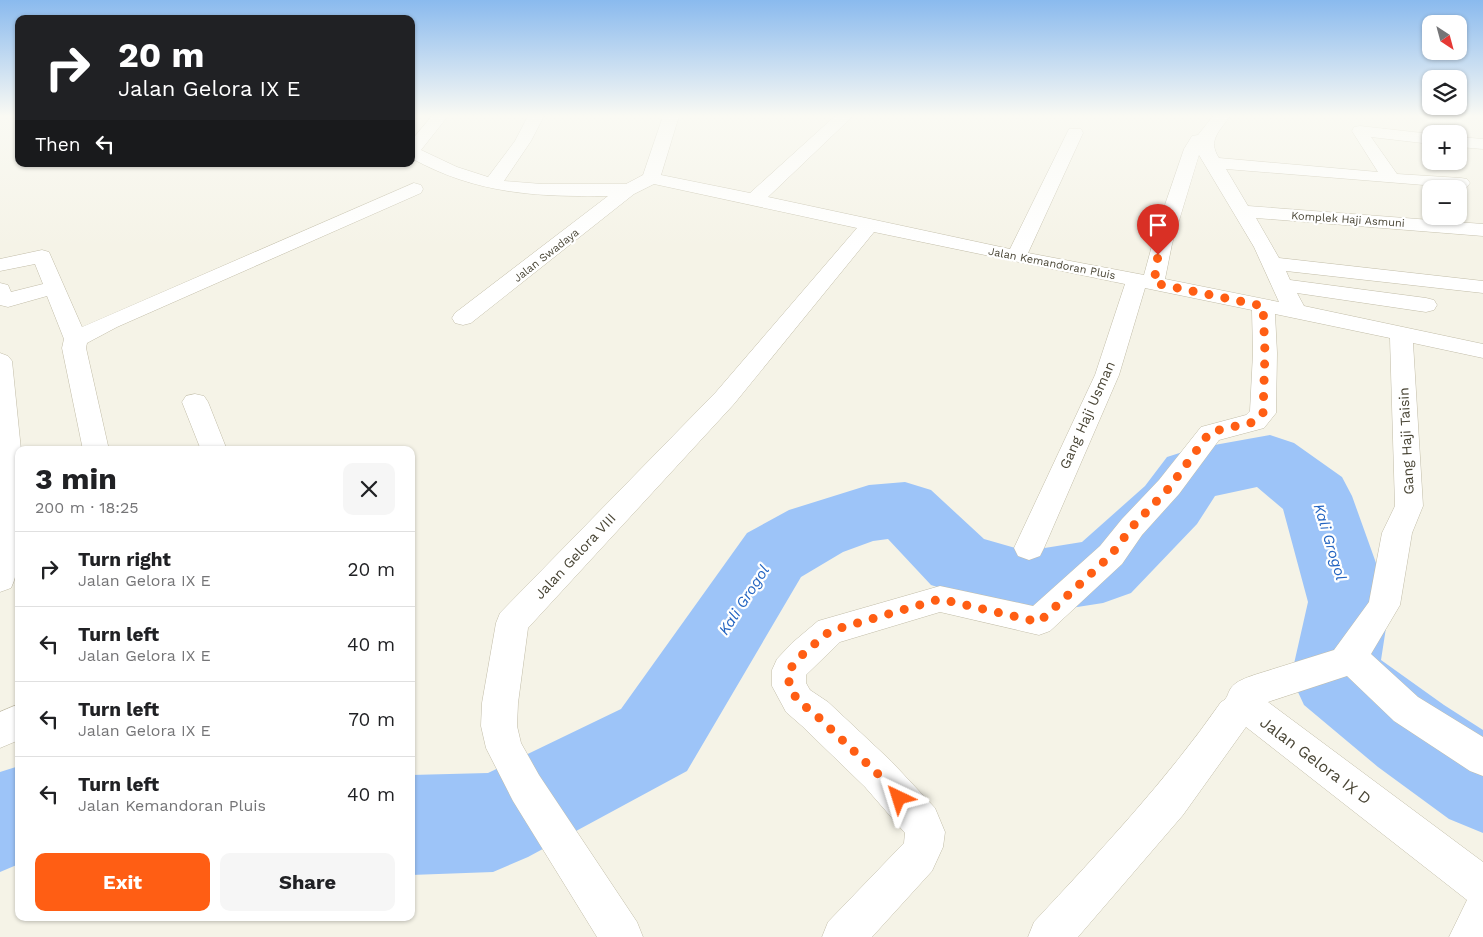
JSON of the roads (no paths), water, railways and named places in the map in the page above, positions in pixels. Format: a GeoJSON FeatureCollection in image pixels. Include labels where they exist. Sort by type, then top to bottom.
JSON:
{"type":"FeatureCollection","features":[{"type":"Feature","properties":{"kind":"street"},"geometry":{"type":"LineString","coordinates":[[430,160],[450,170],[493,184],[555,189],[627,190],[637,187],[652,178],[658,160]]}},
{"type":"Feature","properties":{"kind":"street"},"geometry":{"type":"LineString","coordinates":[[493,184],[510,160]]}},
{"type":"Feature","properties":{"kind":"street"},"geometry":{"type":"LineString","coordinates":[[756,198],[797,160]]}},
{"type":"Feature","properties":{"kind":"street"},"geometry":{"type":"LineString","coordinates":[[1016,257],[1062,160]]}},
{"type":"Feature","properties":{"kind":"street","name":"Gang Haji Usman"},"geometry":{"type":"LineString","coordinates":[[1029,548],[1107,375],[1158,255],[1190,160]]}},
{"type":"Feature","properties":{"kind":"street"},"geometry":{"type":"LineString","coordinates":[[1210,160],[1243,211],[1272,263],[1295,311]]}},
{"type":"Feature","properties":{"kind":"street"},"geometry":{"type":"LineString","coordinates":[[1378,160],[1392,180]]}},
{"type":"Feature","properties":{"kind":"street"},"geometry":{"type":"LineString","coordinates":[[1212,163],[1422,181]]}},
{"type":"Feature","properties":{"kind":"street","name":"Jalan Kemandoran Pluis"},"geometry":{"type":"LineString","coordinates":[[652,178],[756,198],[869,226],[1016,257],[1401,332],[1483,351]]}},
{"type":"Feature","properties":{"kind":"street"},"geometry":{"type":"LineString","coordinates":[[76,339],[109,322],[414,189]]}},
{"type":"Feature","properties":{"kind":"street","name":"Jalan Swadaya"},"geometry":{"type":"LineString","coordinates":[[463,318],[627,190]]}},
{"type":"Feature","properties":{"kind":"street","name":"Komplek Haji Asmuni"},"geometry":{"type":"LineString","coordinates":[[1243,211],[1483,230]]}},
{"type":"Feature","properties":{"kind":"street","name":"Jalan Gelora VIII"},"geometry":{"type":"LineString","coordinates":[[622,937],[526,788],[504,748],[499,726],[500,703],[512,624],[725,398],[869,226]]}},
{"type":"Feature","properties":{"kind":"street"},"geometry":{"type":"LineString","coordinates":[[0,265],[42,256],[76,339],[74,348],[95,446]]}},
{"type":"Feature","properties":{"kind":"street"},"geometry":{"type":"LineString","coordinates":[[1272,263],[1483,287]]}},
{"type":"Feature","properties":{"kind":"street"},"geometry":{"type":"LineString","coordinates":[[1283,285],[1426,305]]}},
{"type":"Feature","properties":{"kind":"street"},"geometry":{"type":"LineString","coordinates":[[0,290],[2,298],[8,300],[54,287]]}},
{"type":"Feature","properties":{"kind":"street"},"geometry":{"type":"LineString","coordinates":[[843,937],[918,857],[923,847],[925,832],[920,822],[878,774],[815,714],[798,701],[789,686],[789,670],[804,653],[830,631],[940,599],[1039,622],[1111,555],[1132,527],[1169,488],[1210,432],[1254,422],[1263,413],[1265,353],[1263,306]]}},
{"type":"Feature","properties":{"kind":"street","name":"Gang Haji Taisin"},"geometry":{"type":"LineString","coordinates":[[1337,664],[1384,605],[1397,533],[1409,506],[1401,332]]}},
{"type":"Feature","properties":{"kind":"street"},"geometry":{"type":"LineString","coordinates":[[0,361],[4,453],[0,579]]}},
{"type":"Feature","properties":{"kind":"street"},"geometry":{"type":"LineString","coordinates":[[195,402],[212,446]]}},
{"type":"Feature","properties":{"kind":"street"},"geometry":{"type":"LineString","coordinates":[[1049,937],[1189,779],[1234,714],[1241,710],[1244,698],[1254,692],[1337,664],[1377,684],[1406,709],[1483,758]]}},
{"type":"Feature","properties":{"kind":"street","name":"Jalan Gelora IX D"},"geometry":{"type":"LineString","coordinates":[[1241,710],[1252,712],[1262,718],[1483,887]]}},
{"type":"Feature","properties":{"kind":"street"},"geometry":{"type":"LineString","coordinates":[[0,731],[15,724]]}},
{"type":"Feature","properties":{"kind":"street"},"geometry":{"type":"LineString","coordinates":[[1470,937],[1483,913]]}},
{"type":"Feature","properties":{"kind":"waterway","name":"Kali Grogol"},"geometry":{"type":"LineString","coordinates":[[415,825],[493,822],[654,740],[774,555],[816,531],[869,513],[905,510],[959,563],[1026,583],[1103,571],[1171,505],[1192,475],[1270,460],[1316,496],[1349,602],[1335,677],[1411,736],[1483,785]]}},
{"type":"Feature","properties":{"kind":"waterway","name":"Kali Grogol"},"geometry":{"type":"LineString","coordinates":[[0,822],[15,816]]}}]}
